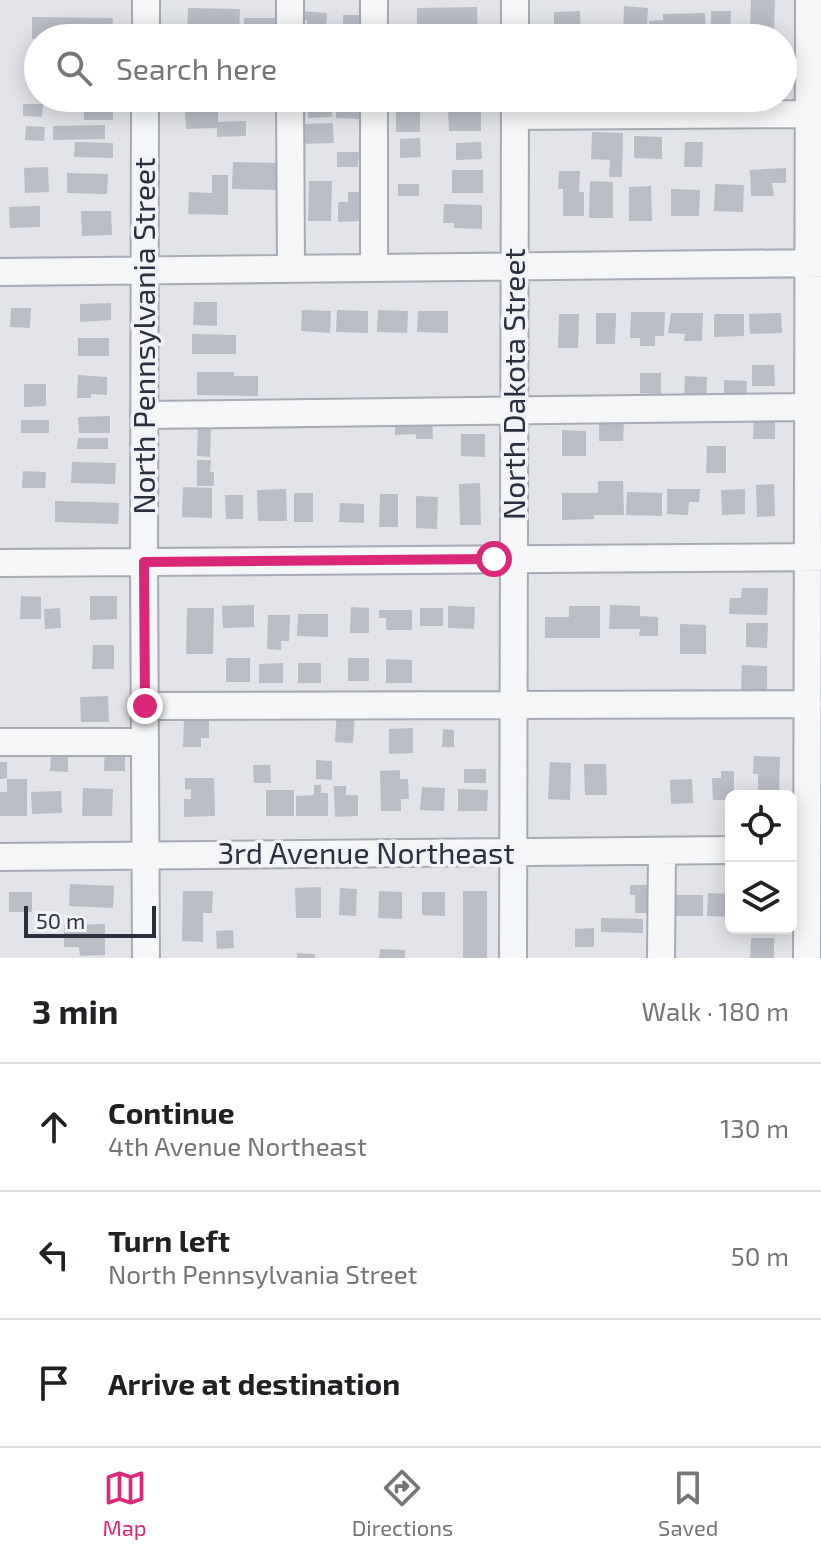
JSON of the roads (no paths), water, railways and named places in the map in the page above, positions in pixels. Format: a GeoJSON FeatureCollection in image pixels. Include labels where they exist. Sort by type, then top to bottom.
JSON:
{"type":"FeatureCollection","features":[{"type":"Feature","properties":{"kind":"street"},"geometry":{"type":"LineString","coordinates":[[146,0],[146,24]]}},
{"type":"Feature","properties":{"kind":"street"},"geometry":{"type":"LineString","coordinates":[[290,0],[290,24]]}},
{"type":"Feature","properties":{"kind":"street"},"geometry":{"type":"LineString","coordinates":[[374,0],[374,24]]}},
{"type":"Feature","properties":{"kind":"street"},"geometry":{"type":"LineString","coordinates":[[515,0],[515,24]]}},
{"type":"Feature","properties":{"kind":"street"},"geometry":{"type":"LineString","coordinates":[[807,958],[808,704],[814,557],[808,407],[815,263],[809,114],[809,0]]}},
{"type":"Feature","properties":{"kind":"street","name":"North Pennsylvania Street"},"geometry":{"type":"LineString","coordinates":[[145,112],[146,958]]}},
{"type":"Feature","properties":{"kind":"street"},"geometry":{"type":"LineString","coordinates":[[290,112],[291,268]]}},
{"type":"Feature","properties":{"kind":"street"},"geometry":{"type":"LineString","coordinates":[[374,112],[374,268]]}},
{"type":"Feature","properties":{"kind":"street","name":"North Dakota Street"},"geometry":{"type":"LineString","coordinates":[[513,958],[515,112]]}},
{"type":"Feature","properties":{"kind":"street"},"geometry":{"type":"LineString","coordinates":[[725,112],[809,114]]}},
{"type":"Feature","properties":{"kind":"street"},"geometry":{"type":"LineString","coordinates":[[0,272],[815,263]]}},
{"type":"Feature","properties":{"kind":"street"},"geometry":{"type":"LineString","coordinates":[[144,415],[808,407]]}},
{"type":"Feature","properties":{"kind":"street"},"geometry":{"type":"LineString","coordinates":[[0,563],[814,557]]}},
{"type":"Feature","properties":{"kind":"street"},"geometry":{"type":"LineString","coordinates":[[145,706],[808,704]]}},
{"type":"Feature","properties":{"kind":"street"},"geometry":{"type":"LineString","coordinates":[[0,742],[145,742]]}},
{"type":"Feature","properties":{"kind":"street","name":"3rd Avenue Northeast"},"geometry":{"type":"LineString","coordinates":[[0,857],[725,850]]}},
{"type":"Feature","properties":{"kind":"street"},"geometry":{"type":"LineString","coordinates":[[661,958],[662,851]]}}]}
